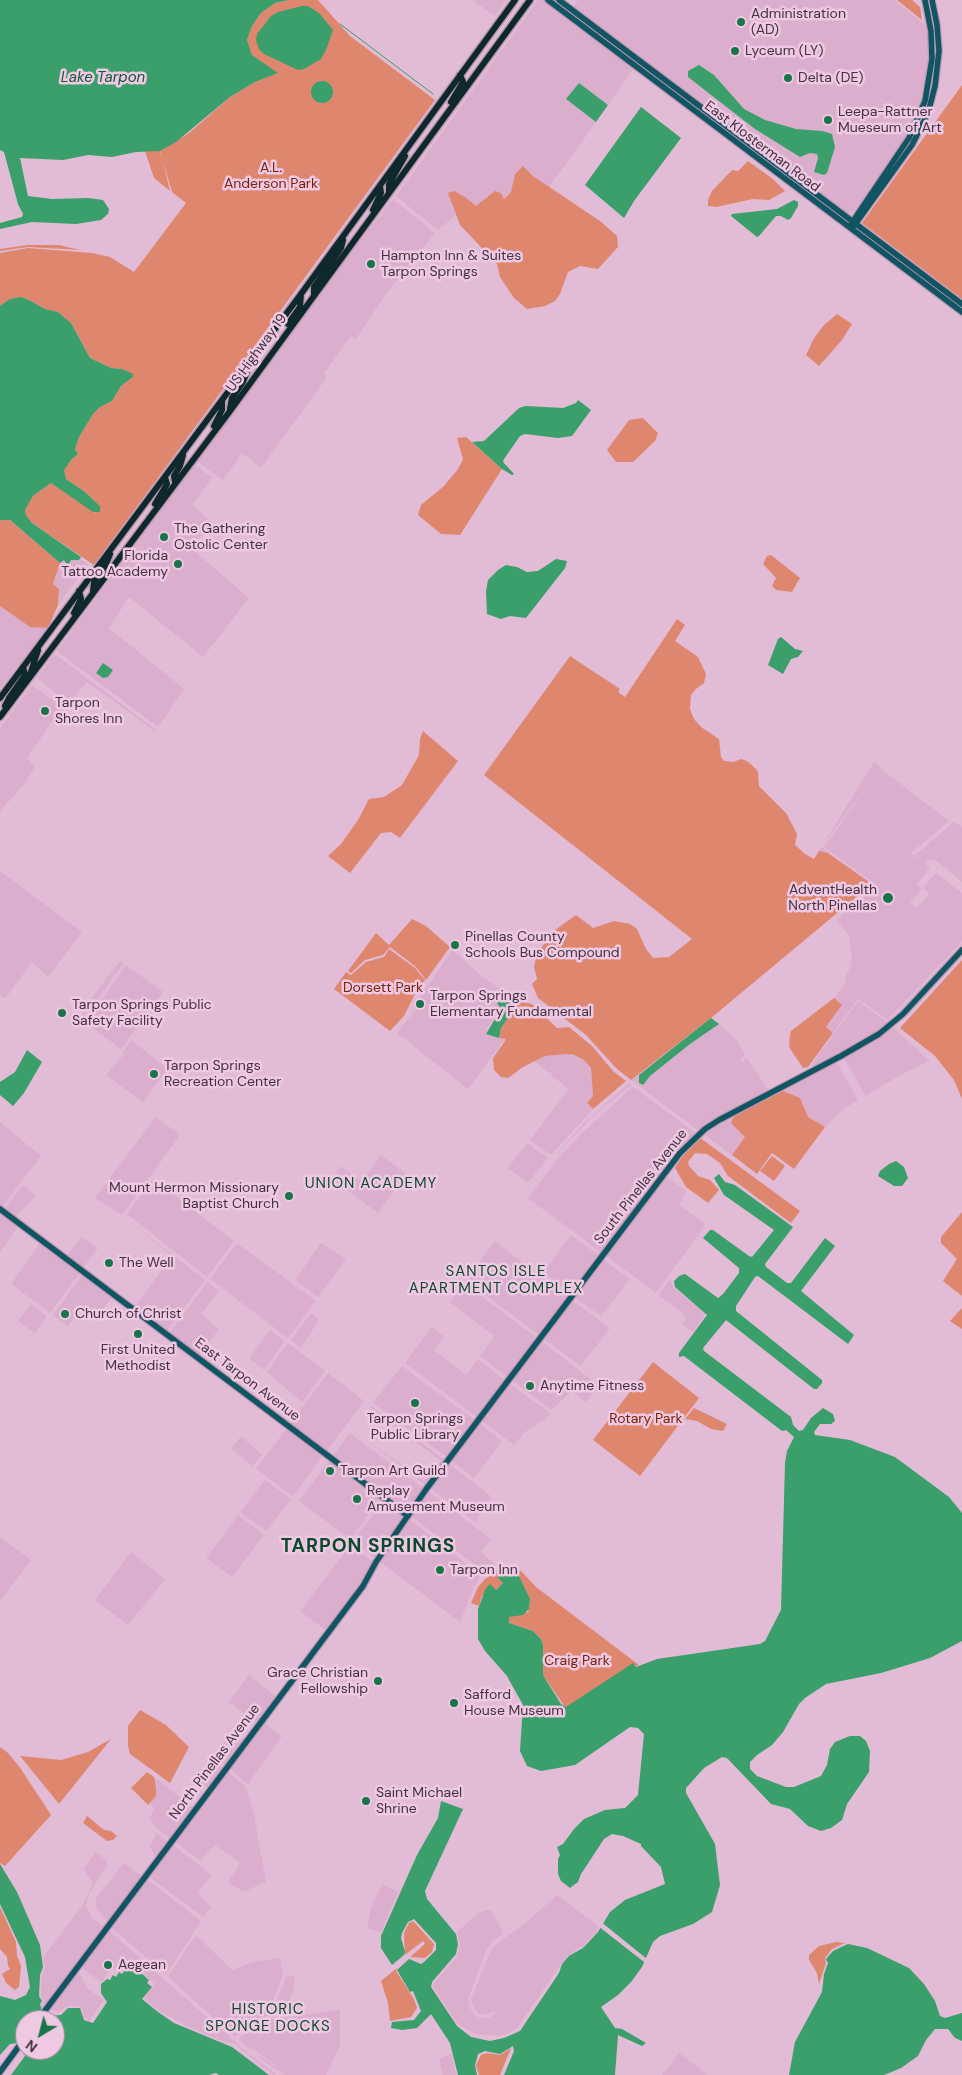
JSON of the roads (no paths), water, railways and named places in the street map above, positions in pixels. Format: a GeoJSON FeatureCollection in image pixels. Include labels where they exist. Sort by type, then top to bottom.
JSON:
{"type":"FeatureCollection","features":[{"type":"Feature","properties":{"kind":"highway","name":"US Highway 19"},"geometry":{"type":"LineString","coordinates":[[0,698],[301,294],[515,0]]}},
{"type":"Feature","properties":{"kind":"highway","name":"US Highway 19"},"geometry":{"type":"LineString","coordinates":[[0,717],[230,411],[530,0]]}},
{"type":"Feature","properties":{"kind":"highway"},"geometry":{"type":"LineString","coordinates":[[441,120],[461,85],[462,78],[460,75]]}},
{"type":"Feature","properties":{"kind":"highway"},"geometry":{"type":"LineString","coordinates":[[389,193],[389,184],[400,167],[410,143]]}},
{"type":"Feature","properties":{"kind":"highway"},"geometry":{"type":"LineString","coordinates":[[367,223],[380,196],[382,189],[380,186]]}},
{"type":"Feature","properties":{"kind":"highway"},"geometry":{"type":"LineString","coordinates":[[314,296],[314,287],[340,248],[346,232]]}},
{"type":"Feature","properties":{"kind":"highway"},"geometry":{"type":"LineString","coordinates":[[276,348],[287,325],[300,307],[301,294]]}},
{"type":"Feature","properties":{"kind":"highway"},"geometry":{"type":"LineString","coordinates":[[230,411],[232,398],[243,382],[251,361]]}},
{"type":"Feature","properties":{"kind":"highway"},"geometry":{"type":"LineString","coordinates":[[211,434],[222,410],[222,400]]}},
{"type":"Feature","properties":{"kind":"highway"},"geometry":{"type":"LineString","coordinates":[[175,482],[174,476],[180,466],[184,452]]}},
{"type":"Feature","properties":{"kind":"highway"},"geometry":{"type":"LineString","coordinates":[[146,521],[166,487],[167,482],[164,477]]}},
{"type":"Feature","properties":{"kind":"highway"},"geometry":{"type":"LineString","coordinates":[[93,592],[94,582],[105,566],[115,544]]}},
{"type":"Feature","properties":{"kind":"highway"},"geometry":{"type":"LineString","coordinates":[[71,621],[81,599],[79,591]]}},
{"type":"Feature","properties":{"kind":"highway"},"geometry":{"type":"LineString","coordinates":[[30,678],[31,667],[40,644]]}},
{"type":"Feature","properties":{"kind":"highway"},"geometry":{"type":"LineString","coordinates":[[0,717],[9,698],[25,674],[23,667]]}},
{"type":"Feature","properties":{"kind":"main road","name":"East Klosterman Road"},"geometry":{"type":"LineString","coordinates":[[548,0],[962,312]]}},
{"type":"Feature","properties":{"kind":"main road","name":"East Klosterman Road"},"geometry":{"type":"LineString","coordinates":[[559,0],[962,304]]}},
{"type":"Feature","properties":{"kind":"main road"},"geometry":{"type":"LineString","coordinates":[[854,223],[902,149],[915,126],[925,101],[932,59],[931,31],[925,0]]}},
{"type":"Feature","properties":{"kind":"main road"},"geometry":{"type":"LineString","coordinates":[[850,228],[912,145],[928,112],[935,86],[938,59],[937,26],[932,0]]}},
{"type":"Feature","properties":{"kind":"main road","name":"South Pinellas Avenue"},"geometry":{"type":"LineString","coordinates":[[408,1516],[685,1148],[705,1129],[719,1120],[879,1034],[903,1014],[962,950]]}},
{"type":"Feature","properties":{"kind":"main road","name":"East Tarpon Avenue"},"geometry":{"type":"LineString","coordinates":[[0,1209],[408,1516]]}},
{"type":"Feature","properties":{"kind":"main road","name":"North Pinellas Avenue"},"geometry":{"type":"LineString","coordinates":[[46,2010],[371,1575],[376,1562],[408,1516]]}},
{"type":"Feature","properties":{"kind":"main road"},"geometry":{"type":"LineString","coordinates":[[0,2072],[15,2050]]}},
{"type":"Feature","properties":{"kind":"water","name":"Lake Tarpon"},"geometry":{"type":"Polygon","coordinates":[[[0,0],[289,0],[275,3],[261,13],[252,26],[247,40],[252,55],[278,73],[255,82],[230,97],[176,142],[160,151],[136,152],[112,157],[88,155],[63,160],[20,158],[28,196],[52,199],[88,198],[103,200],[109,209],[108,214],[101,220],[76,224],[32,222],[0,229],[0,223],[22,217],[23,214],[18,204],[4,152],[0,150],[0,0]]]}},
{"type":"Feature","properties":{"kind":"water"},"geometry":{"type":"Polygon","coordinates":[[[308,6],[319,13],[333,30],[321,59],[304,69],[298,70],[264,54],[259,49],[256,40],[257,34],[271,16],[278,12],[308,6]]]}},
{"type":"Feature","properties":{"kind":"water"},"geometry":{"type":"Polygon","coordinates":[[[699,65],[714,75],[744,109],[765,120],[796,129],[822,131],[832,134],[835,147],[827,173],[824,175],[814,172],[818,158],[817,154],[810,153],[800,157],[755,129],[688,77],[688,71],[699,65]]]}},
{"type":"Feature","properties":{"kind":"water"},"geometry":{"type":"Polygon","coordinates":[[[322,81],[330,84],[333,92],[330,100],[322,103],[314,100],[311,92],[314,84],[322,81]]]}},
{"type":"Feature","properties":{"kind":"water"},"geometry":{"type":"Polygon","coordinates":[[[579,83],[608,105],[596,122],[566,99],[579,83]]]}},
{"type":"Feature","properties":{"kind":"water"},"geometry":{"type":"Polygon","coordinates":[[[641,107],[681,138],[634,201],[624,218],[585,185],[641,107]]]}},
{"type":"Feature","properties":{"kind":"water"},"geometry":{"type":"Polygon","coordinates":[[[794,200],[798,202],[798,206],[791,218],[788,220],[781,216],[776,216],[757,237],[731,216],[732,214],[777,209],[794,200]]]}},
{"type":"Feature","properties":{"kind":"water"},"geometry":{"type":"Polygon","coordinates":[[[21,297],[45,309],[58,312],[71,323],[90,358],[111,368],[122,369],[133,374],[133,377],[121,386],[112,401],[100,407],[93,414],[79,437],[75,449],[78,454],[64,470],[66,479],[85,492],[100,506],[100,512],[93,512],[51,483],[33,496],[25,510],[32,523],[81,557],[79,560],[71,560],[68,566],[64,560],[60,563],[10,520],[0,520],[0,306],[10,299],[21,297]]]}},
{"type":"Feature","properties":{"kind":"water"},"geometry":{"type":"Polygon","coordinates":[[[578,400],[591,410],[572,436],[558,438],[525,434],[520,436],[503,462],[514,474],[512,475],[502,469],[472,442],[484,441],[519,408],[526,406],[563,408],[576,403],[578,400]]]}},
{"type":"Feature","properties":{"kind":"water"},"geometry":{"type":"Polygon","coordinates":[[[556,559],[567,561],[565,568],[526,618],[510,616],[501,619],[487,614],[486,592],[488,580],[498,570],[506,565],[517,567],[527,572],[538,571],[556,559]]]}},
{"type":"Feature","properties":{"kind":"water"},"geometry":{"type":"Polygon","coordinates":[[[781,637],[795,649],[803,651],[798,657],[791,659],[783,674],[768,665],[778,639],[781,637]]]}},
{"type":"Feature","properties":{"kind":"water"},"geometry":{"type":"Polygon","coordinates":[[[103,663],[113,670],[108,677],[103,678],[96,673],[103,663]]]}},
{"type":"Feature","properties":{"kind":"water"},"geometry":{"type":"Polygon","coordinates":[[[502,998],[518,1008],[517,1013],[510,1015],[501,1028],[499,1038],[486,1034],[501,1009],[497,1003],[502,998]]]}},
{"type":"Feature","properties":{"kind":"water"},"geometry":{"type":"Polygon","coordinates":[[[711,1018],[719,1024],[650,1076],[643,1085],[639,1083],[639,1075],[711,1018]]]}},
{"type":"Feature","properties":{"kind":"water"},"geometry":{"type":"Polygon","coordinates":[[[27,1050],[42,1062],[24,1093],[13,1106],[0,1095],[0,1082],[15,1072],[27,1050]]]}},
{"type":"Feature","properties":{"kind":"water"},"geometry":{"type":"Polygon","coordinates":[[[896,1161],[904,1167],[908,1178],[902,1186],[894,1186],[878,1176],[880,1171],[896,1161]]]}},
{"type":"Feature","properties":{"kind":"water"},"geometry":{"type":"Polygon","coordinates":[[[719,1174],[725,1182],[735,1185],[793,1227],[765,1264],[766,1267],[787,1283],[791,1283],[825,1238],[835,1246],[801,1291],[854,1335],[848,1344],[758,1276],[755,1277],[736,1306],[736,1311],[822,1380],[822,1383],[817,1389],[814,1389],[726,1320],[703,1348],[704,1351],[791,1417],[793,1425],[799,1431],[803,1430],[811,1418],[823,1408],[833,1414],[835,1421],[831,1424],[820,1424],[814,1432],[815,1435],[850,1440],[895,1457],[949,1497],[962,1513],[962,1641],[930,1658],[881,1673],[826,1684],[799,1704],[783,1732],[772,1745],[750,1762],[750,1769],[757,1776],[786,1787],[794,1787],[821,1776],[827,1765],[830,1749],[835,1742],[850,1736],[860,1736],[866,1741],[870,1751],[869,1772],[847,1804],[842,1820],[831,1828],[821,1831],[808,1826],[790,1809],[771,1804],[727,1758],[722,1757],[704,1768],[686,1788],[686,1793],[715,1844],[720,1885],[712,1912],[693,1924],[660,1936],[653,1942],[642,1967],[631,1982],[618,1995],[601,2007],[615,2028],[622,2029],[646,2043],[642,2046],[618,2035],[615,2075],[504,2075],[514,2051],[513,2046],[500,2054],[485,2051],[478,2054],[475,2065],[477,2075],[458,2075],[450,2043],[431,2014],[417,2028],[402,2030],[391,2028],[392,2022],[414,2020],[421,2011],[413,1991],[410,1992],[397,1970],[409,1959],[421,1964],[424,1962],[436,1950],[436,1943],[414,1919],[408,1922],[402,1933],[404,1955],[392,1965],[381,1948],[381,1936],[417,1855],[438,1818],[441,1801],[463,1809],[425,1891],[427,1899],[456,1934],[458,1944],[456,1954],[432,1982],[431,1987],[457,2026],[471,2037],[490,2041],[504,2038],[520,2031],[559,1973],[562,1964],[569,1956],[583,1948],[598,1932],[610,1912],[625,1900],[665,1884],[661,1867],[641,1844],[623,1836],[612,1834],[604,1839],[581,1874],[578,1882],[570,1888],[561,1881],[558,1874],[558,1859],[560,1855],[557,1847],[563,1844],[584,1819],[605,1810],[625,1808],[638,1795],[644,1734],[638,1728],[630,1727],[575,1765],[541,1771],[527,1766],[520,1751],[523,1705],[507,1676],[485,1651],[478,1639],[478,1609],[486,1588],[490,1584],[496,1590],[503,1583],[497,1577],[502,1575],[509,1573],[519,1576],[530,1599],[529,1609],[523,1615],[509,1617],[509,1623],[533,1631],[541,1639],[543,1645],[543,1675],[561,1704],[566,1707],[633,1663],[636,1667],[657,1659],[760,1644],[765,1641],[781,1610],[785,1463],[787,1451],[794,1437],[786,1430],[782,1431],[684,1356],[679,1357],[679,1353],[707,1315],[675,1287],[674,1281],[679,1276],[685,1274],[718,1298],[739,1273],[739,1268],[703,1238],[710,1230],[713,1230],[752,1257],[774,1230],[724,1195],[714,1178],[719,1174]]]}},
{"type":"Feature","properties":{"kind":"water"},"geometry":{"type":"Polygon","coordinates":[[[0,1864],[17,1892],[40,1945],[43,1967],[40,1975],[39,1996],[42,2001],[40,2004],[42,2010],[15,2010],[15,2043],[10,2044],[0,2055],[0,1996],[15,2000],[26,1995],[30,1987],[25,1957],[0,1904],[0,1864]]]}},
{"type":"Feature","properties":{"kind":"water"},"geometry":{"type":"Polygon","coordinates":[[[848,1944],[867,1948],[909,1968],[924,1984],[935,2001],[940,2016],[945,2018],[962,2013],[962,2041],[955,2038],[948,2029],[935,2029],[926,2040],[918,2056],[901,2068],[884,2075],[789,2075],[795,2042],[822,1992],[824,1974],[828,1963],[826,1959],[833,1951],[848,1944]]]}},
{"type":"Feature","properties":{"kind":"water"},"geometry":{"type":"Polygon","coordinates":[[[128,1966],[133,1966],[149,1980],[147,1983],[152,1987],[142,1999],[158,2012],[174,2023],[232,2047],[269,2075],[219,2075],[216,2073],[209,2075],[11,2075],[22,2060],[65,2060],[65,2011],[68,2008],[80,2008],[84,2020],[93,2023],[107,2002],[101,1993],[101,1984],[107,1979],[110,1980],[113,1975],[116,1977],[119,1972],[122,1974],[128,1966]]]}},
{"type":"Feature","properties":{"kind":"waterway"},"geometry":{"type":"LineString","coordinates":[[340,24],[433,94]]}},
{"type":"Feature","properties":{"kind":"place","name":"Administration (AD)"},"geometry":{"type":"Point","coordinates":[741,22]}},
{"type":"Feature","properties":{"kind":"place","name":"Lyceum (LY)"},"geometry":{"type":"Point","coordinates":[735,51]}},
{"type":"Feature","properties":{"kind":"place","name":"Delta (DE)"},"geometry":{"type":"Point","coordinates":[788,78]}},
{"type":"Feature","properties":{"kind":"place","name":"Leepa-Rattner Mueseum of Art"},"geometry":{"type":"Point","coordinates":[828,120]}},
{"type":"Feature","properties":{"kind":"place","name":"Hampton Inn & Suites Tarpon Springs"},"geometry":{"type":"Point","coordinates":[371,264]}},
{"type":"Feature","properties":{"kind":"place","name":"The Gathering Ostolic Center"},"geometry":{"type":"Point","coordinates":[164,537]}},
{"type":"Feature","properties":{"kind":"place","name":"Florida Tattoo Academy"},"geometry":{"type":"Point","coordinates":[178,564]}},
{"type":"Feature","properties":{"kind":"place","name":"Tarpon Shores Inn"},"geometry":{"type":"Point","coordinates":[45,711]}},
{"type":"Feature","properties":{"kind":"place","name":"AdventHealth North Pinellas"},"geometry":{"type":"Point","coordinates":[888,898]}},
{"type":"Feature","properties":{"kind":"place","name":"Pinellas County Schools Bus Compound"},"geometry":{"type":"Point","coordinates":[455,945]}},
{"type":"Feature","properties":{"kind":"place","name":"Tarpon Springs Elementary Fundamental"},"geometry":{"type":"Point","coordinates":[420,1004]}},
{"type":"Feature","properties":{"kind":"place","name":"Tarpon Springs Public Safety Facility"},"geometry":{"type":"Point","coordinates":[62,1013]}},
{"type":"Feature","properties":{"kind":"place","name":"Tarpon Springs Recreation Center"},"geometry":{"type":"Point","coordinates":[154,1074]}},
{"type":"Feature","properties":{"kind":"place","name":"Mount Hermon Missionary Baptist Church"},"geometry":{"type":"Point","coordinates":[289,1196]}},
{"type":"Feature","properties":{"kind":"place","name":"The Well"},"geometry":{"type":"Point","coordinates":[109,1263]}},
{"type":"Feature","properties":{"kind":"place","name":"Church of Christ"},"geometry":{"type":"Point","coordinates":[65,1314]}},
{"type":"Feature","properties":{"kind":"place","name":"First United Methodist"},"geometry":{"type":"Point","coordinates":[138,1334]}},
{"type":"Feature","properties":{"kind":"place","name":"Anytime Fitness"},"geometry":{"type":"Point","coordinates":[530,1386]}},
{"type":"Feature","properties":{"kind":"place","name":"Tarpon Springs Public Library"},"geometry":{"type":"Point","coordinates":[415,1403]}},
{"type":"Feature","properties":{"kind":"place","name":"Tarpon Art Guild"},"geometry":{"type":"Point","coordinates":[330,1471]}},
{"type":"Feature","properties":{"kind":"place","name":"Replay Amusement Museum"},"geometry":{"type":"Point","coordinates":[357,1499]}},
{"type":"Feature","properties":{"kind":"place","name":"Tarpon Inn"},"geometry":{"type":"Point","coordinates":[440,1570]}},
{"type":"Feature","properties":{"kind":"place","name":"Grace Christian Fellowship"},"geometry":{"type":"Point","coordinates":[378,1681]}},
{"type":"Feature","properties":{"kind":"place","name":"Safford House Museum"},"geometry":{"type":"Point","coordinates":[454,1703]}},
{"type":"Feature","properties":{"kind":"place","name":"Saint Michael Shrine"},"geometry":{"type":"Point","coordinates":[366,1801]}},
{"type":"Feature","properties":{"kind":"place","name":"Aegean"},"geometry":{"type":"Point","coordinates":[108,1965]}},
{"type":"Feature","properties":{"kind":"district","name":"UNION ACADEMY"},"geometry":{"type":"Point","coordinates":[371,1184]}},
{"type":"Feature","properties":{"kind":"district","name":"SANTOS ISLE APARTMENT COMPLEX"},"geometry":{"type":"Point","coordinates":[496,1280]}},
{"type":"Feature","properties":{"kind":"district","name":"TARPON SPRINGS"},"geometry":{"type":"Point","coordinates":[368,1547]}},
{"type":"Feature","properties":{"kind":"district","name":"HISTORIC SPONGE DOCKS"},"geometry":{"type":"Point","coordinates":[268,2018]}},
{"type":"Feature","properties":{"kind":"park label","name":"A.L. Anderson Park"},"geometry":{"type":"Point","coordinates":[271,176]}},
{"type":"Feature","properties":{"kind":"park label","name":"Dorsett Park"},"geometry":{"type":"Point","coordinates":[383,988]}},
{"type":"Feature","properties":{"kind":"park label","name":"Rotary Park"},"geometry":{"type":"Point","coordinates":[646,1419]}},
{"type":"Feature","properties":{"kind":"park label","name":"Craig Park"},"geometry":{"type":"Point","coordinates":[577,1661]}}]}
